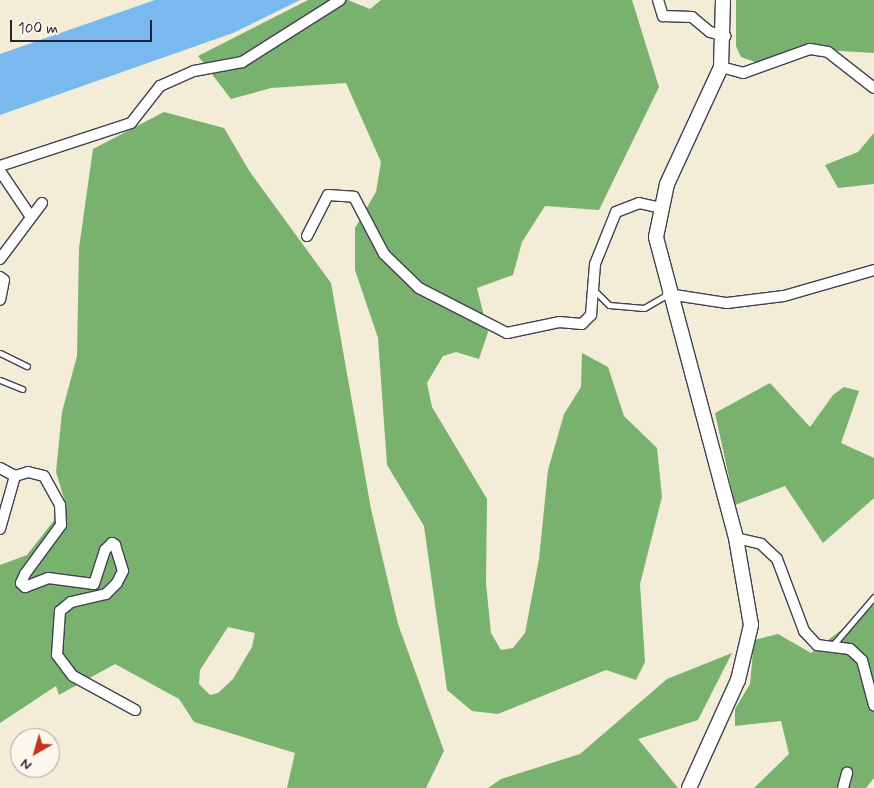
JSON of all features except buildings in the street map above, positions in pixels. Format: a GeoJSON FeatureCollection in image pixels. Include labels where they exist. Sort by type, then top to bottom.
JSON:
{"type":"FeatureCollection","features":[{"type":"Feature","properties":{"kind":"street"},"geometry":{"type":"LineString","coordinates":[[0,166],[131,123],[160,86],[194,71],[242,62],[340,0]]}},
{"type":"Feature","properties":{"kind":"street"},"geometry":{"type":"LineString","coordinates":[[658,0],[663,16],[692,17],[710,32],[725,36]]}},
{"type":"Feature","properties":{"kind":"street"},"geometry":{"type":"LineString","coordinates":[[689,788],[738,680],[750,625],[736,538],[657,252],[660,208],[721,67],[725,36],[723,0]]}},
{"type":"Feature","properties":{"kind":"street"},"geometry":{"type":"LineString","coordinates":[[721,67],[743,73],[810,49],[828,52],[874,88]]}},
{"type":"Feature","properties":{"kind":"street"},"geometry":{"type":"LineString","coordinates":[[0,171],[31,217]]}},
{"type":"Feature","properties":{"kind":"street"},"geometry":{"type":"LineString","coordinates":[[307,236],[328,194],[354,197],[384,254],[419,288],[507,333],[559,322],[582,324],[591,315],[596,292],[595,264],[616,212],[639,203],[660,208]]}},
{"type":"Feature","properties":{"kind":"street"},"geometry":{"type":"LineString","coordinates":[[0,258],[42,203]]}},
{"type":"Feature","properties":{"kind":"street"},"geometry":{"type":"LineString","coordinates":[[668,294],[726,303],[784,296],[874,270]]}},
{"type":"Feature","properties":{"kind":"street"},"geometry":{"type":"LineString","coordinates":[[0,277],[4,280],[0,300]]}},
{"type":"Feature","properties":{"kind":"street"},"geometry":{"type":"LineString","coordinates":[[0,468],[16,476],[28,472],[44,476],[60,505],[61,524],[25,574],[21,583],[25,587],[48,578],[94,584],[105,550],[112,543],[115,545],[123,571],[117,583],[106,594],[71,602],[60,611],[57,655],[74,676],[134,710]]}},
{"type":"Feature","properties":{"kind":"street"},"geometry":{"type":"LineString","coordinates":[[0,529],[16,476]]}},
{"type":"Feature","properties":{"kind":"street"},"geometry":{"type":"LineString","coordinates":[[736,538],[761,544],[777,559],[804,631],[817,645],[850,649],[862,660],[874,705]]}},
{"type":"Feature","properties":{"kind":"street"},"geometry":{"type":"LineString","coordinates":[[843,788],[847,773]]}},
{"type":"Feature","properties":{"kind":"lane"},"geometry":{"type":"LineString","coordinates":[[596,292],[609,305],[644,308],[668,294]]}},
{"type":"Feature","properties":{"kind":"lane"},"geometry":{"type":"LineString","coordinates":[[0,353],[27,366]]}},
{"type":"Feature","properties":{"kind":"lane"},"geometry":{"type":"LineString","coordinates":[[0,380],[22,389]]}},
{"type":"Feature","properties":{"kind":"lane"},"geometry":{"type":"LineString","coordinates":[[831,647],[874,597]]}},
{"type":"Feature","properties":{"kind":"green space"},"geometry":{"type":"Polygon","coordinates":[[[308,0],[348,0],[370,9],[381,0],[632,0],[659,87],[599,210],[545,206],[522,242],[513,275],[477,288],[488,332],[479,359],[456,352],[443,356],[427,383],[432,407],[487,499],[486,583],[491,633],[501,650],[513,648],[525,633],[539,559],[548,470],[564,414],[581,387],[582,353],[608,367],[624,416],[657,448],[662,497],[640,584],[645,662],[636,680],[606,670],[498,714],[472,711],[447,690],[424,526],[387,465],[378,338],[355,270],[355,228],[376,192],[381,162],[346,83],[271,88],[231,99],[198,56],[308,0]]]}},
{"type":"Feature","properties":{"kind":"green space"},"geometry":{"type":"Polygon","coordinates":[[[736,0],[874,0],[874,53],[823,50],[764,65],[741,57],[736,46],[736,0]]]}},
{"type":"Feature","properties":{"kind":"green space"},"geometry":{"type":"Polygon","coordinates":[[[164,112],[224,128],[250,172],[331,283],[371,509],[398,624],[444,751],[426,788],[287,788],[295,753],[194,722],[179,699],[115,664],[59,695],[56,686],[0,723],[0,565],[27,555],[66,505],[56,472],[62,412],[77,356],[79,248],[93,149],[164,112]],[[228,627],[200,670],[199,684],[210,695],[218,693],[233,679],[252,647],[255,633],[228,627]]]}},
{"type":"Feature","properties":{"kind":"green space"},"geometry":{"type":"Polygon","coordinates":[[[874,133],[874,184],[838,188],[825,165],[858,152],[874,133]]]}},
{"type":"Feature","properties":{"kind":"green space"},"geometry":{"type":"Polygon","coordinates":[[[770,383],[810,427],[833,395],[844,387],[859,391],[841,443],[874,458],[874,498],[823,543],[785,486],[735,505],[715,413],[770,383]]]}},
{"type":"Feature","properties":{"kind":"green space"},"geometry":{"type":"Polygon","coordinates":[[[874,605],[874,778],[866,788],[754,788],[789,754],[781,721],[735,726],[735,709],[750,684],[754,640],[778,634],[811,653],[874,605]]]}},
{"type":"Feature","properties":{"kind":"green space"},"geometry":{"type":"Polygon","coordinates":[[[732,653],[698,720],[638,739],[678,788],[488,788],[501,779],[580,754],[667,679],[732,653]]]}},
{"type":"Feature","properties":{"kind":"water"},"geometry":{"type":"Polygon","coordinates":[[[155,0],[300,0],[233,33],[0,115],[0,54],[155,0]]]}}]}
